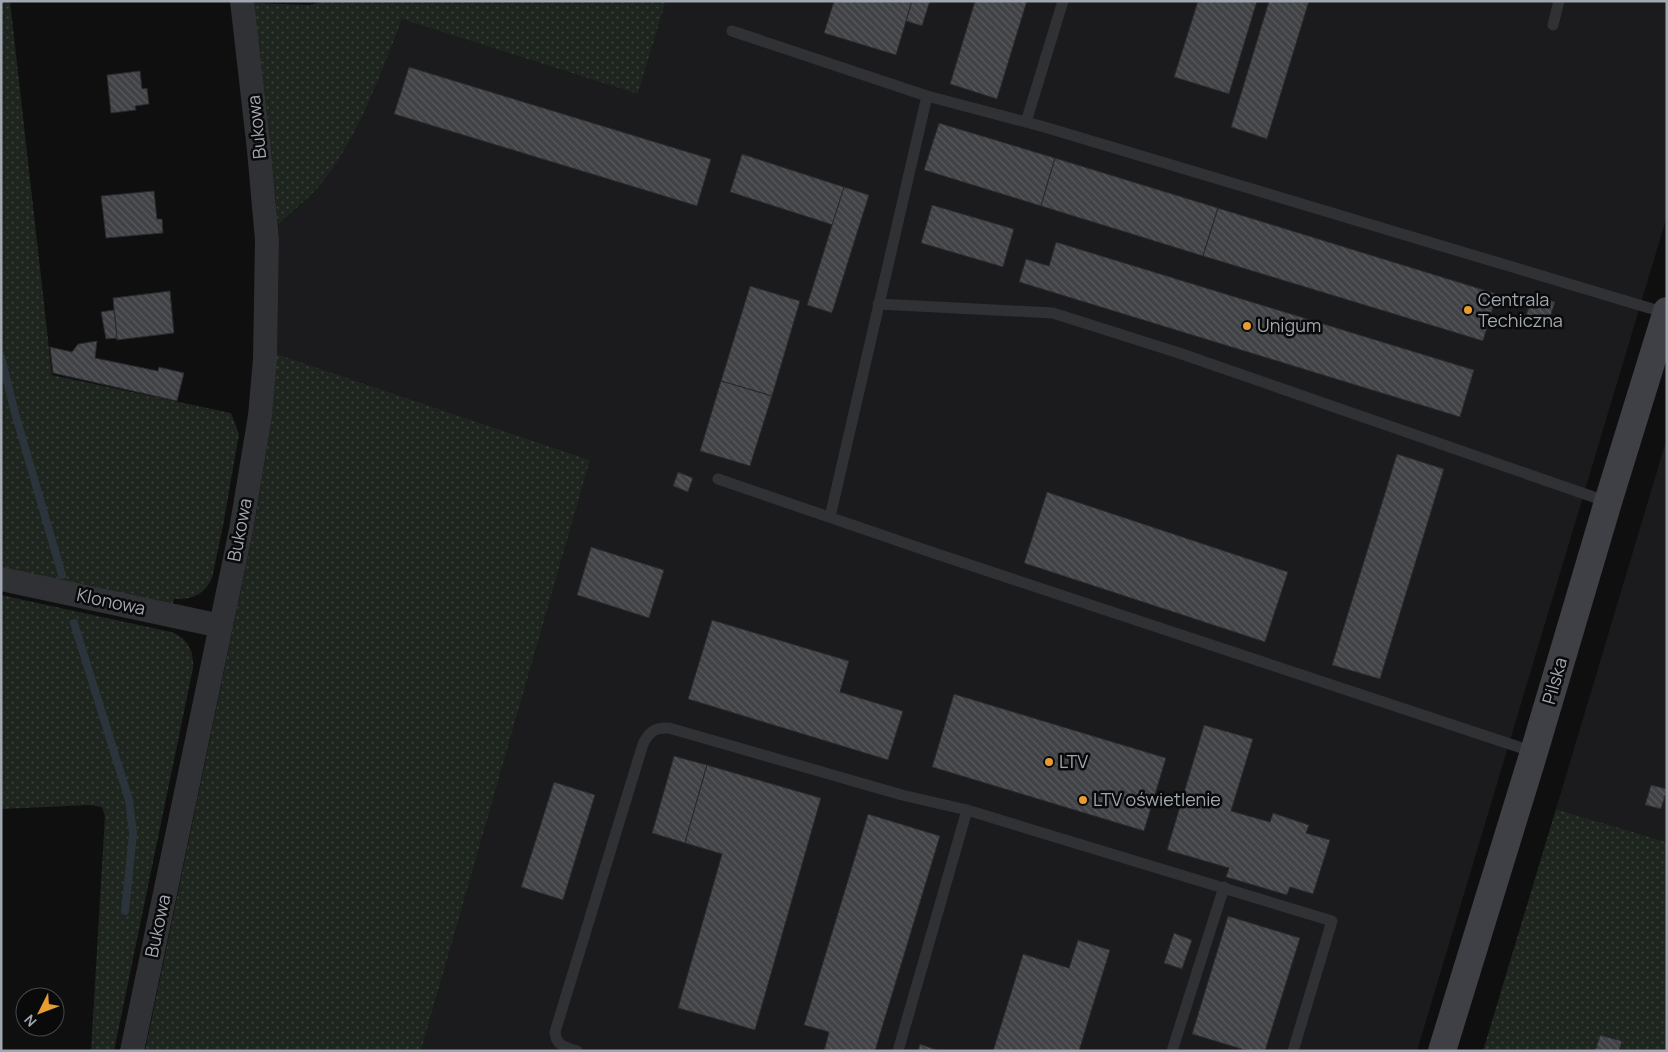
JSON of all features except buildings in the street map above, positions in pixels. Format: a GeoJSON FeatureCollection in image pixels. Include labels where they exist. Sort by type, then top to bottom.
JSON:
{"type":"FeatureCollection","features":[{"type":"Feature","properties":{"kind":"street","name":"Bukowa"},"geometry":{"type":"LineString","coordinates":[[132,1051],[221,626],[251,475],[260,416],[265,359],[267,240],[254,101],[242,1]]}},
{"type":"Feature","properties":{"kind":"street","name":"Pilska"},"geometry":{"type":"LineString","coordinates":[[1442,1051],[1666,312]]}},
{"type":"Feature","properties":{"kind":"street","name":"Klonowa"},"geometry":{"type":"LineString","coordinates":[[1,579],[221,626]]}},
{"type":"Feature","properties":{"kind":"lane"},"geometry":{"type":"LineString","coordinates":[[1026,122],[1063,1]]}},
{"type":"Feature","properties":{"kind":"lane"},"geometry":{"type":"LineString","coordinates":[[1553,25],[1559,1]]}},
{"type":"Feature","properties":{"kind":"lane"},"geometry":{"type":"LineString","coordinates":[[732,31],[927,96],[1026,122],[1666,312]]}},
{"type":"Feature","properties":{"kind":"lane"},"geometry":{"type":"LineString","coordinates":[[830,517],[927,96]]}},
{"type":"Feature","properties":{"kind":"lane"},"geometry":{"type":"LineString","coordinates":[[878,304],[1053,313],[1178,353],[1608,502]]}},
{"type":"Feature","properties":{"kind":"lane"},"geometry":{"type":"LineString","coordinates":[[718,479],[1534,752]]}},
{"type":"Feature","properties":{"kind":"lane"},"geometry":{"type":"LineString","coordinates":[[577,1051],[560,1044],[557,1041],[555,1032],[643,744],[653,730],[669,728],[902,795],[967,810],[1332,921],[1293,1051]]}},
{"type":"Feature","properties":{"kind":"lane"},"geometry":{"type":"LineString","coordinates":[[898,1051],[967,810]]}},
{"type":"Feature","properties":{"kind":"lane"},"geometry":{"type":"LineString","coordinates":[[1172,1051],[1224,888]]}},
{"type":"Feature","properties":{"kind":"shaded area"},"geometry":{"type":"Polygon","coordinates":[[[1,1],[10,1],[52,375],[231,413],[239,434],[212,578],[205,589],[197,595],[186,599],[174,599],[172,606],[1,568],[1,1]]]}},
{"type":"Feature","properties":{"kind":"shaded area"},"geometry":{"type":"Polygon","coordinates":[[[325,1],[666,1],[638,94],[402,19],[367,105],[333,168],[305,201],[278,225],[254,3],[309,5],[325,1]]]}},
{"type":"Feature","properties":{"kind":"shaded area"},"geometry":{"type":"Polygon","coordinates":[[[666,1],[1667,1],[1667,216],[1417,1051],[421,1051],[590,460],[277,354],[278,225],[302,204],[348,142],[375,87],[402,18],[638,94],[666,1]]]}},
{"type":"Feature","properties":{"kind":"shaded area"},"geometry":{"type":"Polygon","coordinates":[[[277,354],[590,460],[421,1051],[145,1051],[253,532],[272,417],[277,354]]]}},
{"type":"Feature","properties":{"kind":"shaded area"},"geometry":{"type":"Polygon","coordinates":[[[1667,438],[1667,842],[1556,809],[1667,438]]]}},
{"type":"Feature","properties":{"kind":"shaded area"},"geometry":{"type":"Polygon","coordinates":[[[1,595],[171,632],[182,638],[191,651],[193,668],[114,1051],[91,1051],[105,816],[102,807],[90,805],[1,809],[1,595]]]}},
{"type":"Feature","properties":{"kind":"shaded area"},"geometry":{"type":"Polygon","coordinates":[[[1556,809],[1667,842],[1667,1051],[1483,1051],[1556,809]]]}},
{"type":"Feature","properties":{"kind":"waterway"},"geometry":{"type":"LineString","coordinates":[[1,357],[15,413],[62,575]]}},
{"type":"Feature","properties":{"kind":"waterway"},"geometry":{"type":"LineString","coordinates":[[74,623],[129,800],[133,834],[125,911]]}},
{"type":"Feature","properties":{"kind":"place","name":"Centrala Techiczna"},"geometry":{"type":"Point","coordinates":[1468,310]}},
{"type":"Feature","properties":{"kind":"place","name":"Unigum"},"geometry":{"type":"Point","coordinates":[1247,326]}},
{"type":"Feature","properties":{"kind":"place","name":"LTV"},"geometry":{"type":"Point","coordinates":[1049,762]}},
{"type":"Feature","properties":{"kind":"place","name":"LTV oświetlenie"},"geometry":{"type":"Point","coordinates":[1083,800]}}]}
